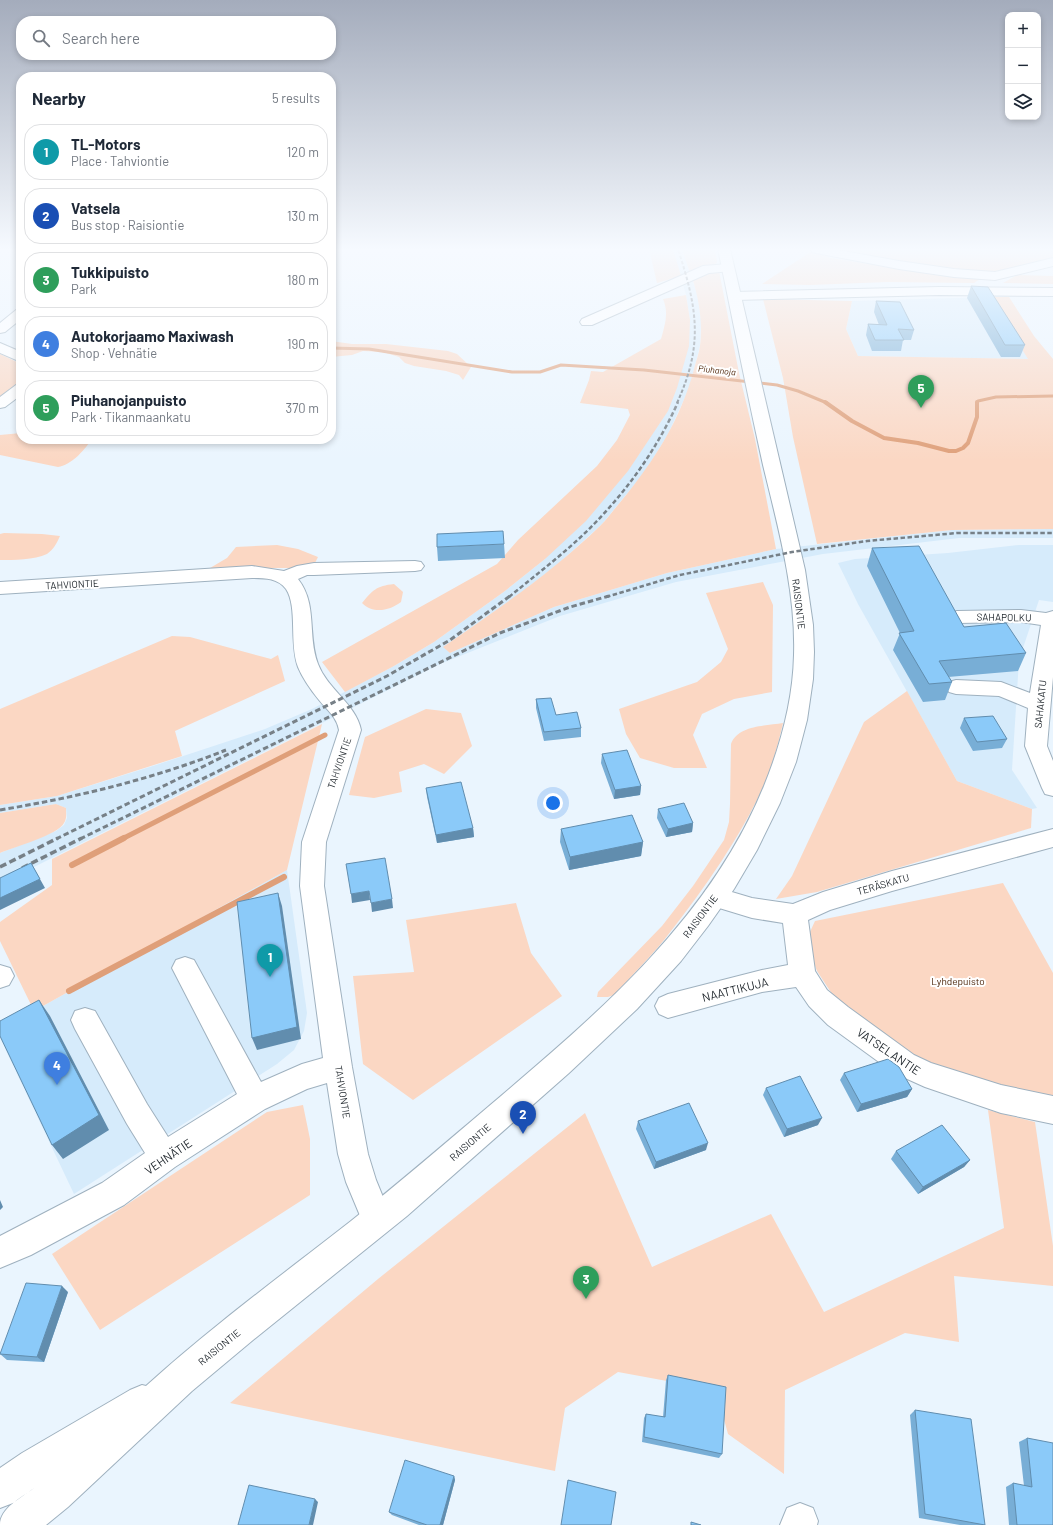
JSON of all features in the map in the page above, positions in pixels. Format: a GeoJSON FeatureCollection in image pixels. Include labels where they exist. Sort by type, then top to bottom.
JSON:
{"type":"FeatureCollection","features":[{"type":"Feature","properties":{"kind":"street"},"geometry":{"type":"LineString","coordinates":[[0,329],[12,320]]}},
{"type":"Feature","properties":{"kind":"street"},"geometry":{"type":"LineString","coordinates":[[587,322],[591,320]]}},
{"type":"Feature","properties":{"kind":"street","name":"RAISIONTIE"},"geometry":{"type":"LineString","coordinates":[[16,1525],[63,1488],[179,1379],[426,1180],[603,1024],[659,968],[715,898],[745,849],[779,780],[790,744],[803,679],[802,627],[792,552],[740,320]]}},
{"type":"Feature","properties":{"kind":"street"},"geometry":{"type":"LineString","coordinates":[[0,347],[16,355]]}},
{"type":"Feature","properties":{"kind":"street"},"geometry":{"type":"LineString","coordinates":[[0,404],[16,392]]}},
{"type":"Feature","properties":{"kind":"street"},"geometry":{"type":"LineString","coordinates":[[285,578],[303,570],[314,568],[415,566]]}},
{"type":"Feature","properties":{"kind":"street","name":"TAHVIONTIE"},"geometry":{"type":"LineString","coordinates":[[0,588],[252,572],[285,578],[292,584],[299,597],[305,656],[315,679],[327,696],[341,710],[350,724],[350,730],[320,819],[314,842],[312,886],[338,1067],[353,1154],[361,1182],[377,1219]]}},
{"type":"Feature","properties":{"kind":"street","name":"SAHAPOLKU"},"geometry":{"type":"LineString","coordinates":[[958,617],[1021,616],[1052,618]]}},
{"type":"Feature","properties":{"kind":"street","name":"SAHAKATU"},"geometry":{"type":"LineString","coordinates":[[1052,618],[1039,704],[1036,746],[1053,788]]}},
{"type":"Feature","properties":{"kind":"street"},"geometry":{"type":"LineString","coordinates":[[956,687],[1001,689],[1039,704]]}},
{"type":"Feature","properties":{"kind":"street","name":"TERÄSKATU"},"geometry":{"type":"LineString","coordinates":[[795,915],[823,902],[892,881],[1053,838]]}},
{"type":"Feature","properties":{"kind":"street"},"geometry":{"type":"LineString","coordinates":[[715,898],[752,908],[795,915]]}},
{"type":"Feature","properties":{"kind":"street","name":"VATSELANTIE"},"geometry":{"type":"LineString","coordinates":[[795,915],[802,974],[818,998],[838,1016],[904,1064],[925,1074],[1001,1099],[1053,1110]]}},
{"type":"Feature","properties":{"kind":"street"},"geometry":{"type":"LineString","coordinates":[[185,968],[255,1099]]}},
{"type":"Feature","properties":{"kind":"street","name":"NAATTIKUJA"},"geometry":{"type":"LineString","coordinates":[[668,1006],[762,981],[802,974]]}},
{"type":"Feature","properties":{"kind":"street"},"geometry":{"type":"LineString","coordinates":[[85,1020],[137,1114],[164,1157]]}},
{"type":"Feature","properties":{"kind":"street","name":"VEHNÄTIE"},"geometry":{"type":"LineString","coordinates":[[0,1252],[20,1244],[113,1194],[164,1157],[255,1099],[302,1077],[338,1067]]}},
{"type":"Feature","properties":{"kind":"street","name":"RAISIONTIE"},"geometry":{"type":"LineString","coordinates":[[0,1490],[35,1466],[179,1379]]}},
{"type":"Feature","properties":{"kind":"shaded area"},"geometry":{"type":"Polygon","coordinates":[[[690,320],[701,320],[700,346],[689,389],[667,436],[644,473],[602,524],[558,564],[518,595],[444,647],[450,653],[554,607],[667,573],[776,549],[952,530],[1053,529],[1053,538],[959,538],[823,554],[676,582],[560,616],[440,664],[0,884],[0,853],[56,831],[64,825],[67,818],[66,808],[56,804],[0,813],[0,805],[57,796],[265,729],[312,709],[394,666],[434,642],[505,591],[545,559],[690,320]]]}},
{"type":"Feature","properties":{"kind":"shaded area"},"geometry":{"type":"Polygon","coordinates":[[[848,320],[1005,320],[1029,359],[858,356],[846,329],[848,320]]]}},
{"type":"Feature","properties":{"kind":"shaded area"},"geometry":{"type":"Polygon","coordinates":[[[1019,545],[1053,545],[1053,602],[1039,600],[1019,660],[1012,770],[1037,808],[1032,809],[957,781],[858,604],[838,563],[855,559],[948,553],[1019,545]]]}},
{"type":"Feature","properties":{"kind":"shaded area"},"geometry":{"type":"Polygon","coordinates":[[[287,870],[307,1013],[304,1031],[294,1050],[277,1064],[74,1194],[0,1038],[0,1030],[287,870]]]}},
{"type":"Feature","properties":{"kind":"green space"},"geometry":{"type":"Polygon","coordinates":[[[665,320],[690,320],[689,346],[677,388],[668,411],[628,471],[586,521],[545,559],[505,591],[434,642],[394,666],[345,692],[322,662],[497,564],[518,540],[597,466],[617,440],[630,415],[628,409],[580,403],[591,371],[603,372],[661,339],[665,320]]]}},
{"type":"Feature","properties":{"kind":"green space"},"geometry":{"type":"Polygon","coordinates":[[[701,320],[729,320],[739,373],[755,439],[776,549],[667,573],[554,607],[450,653],[443,647],[505,604],[564,559],[601,525],[634,485],[665,439],[682,405],[699,351],[701,320]]]}},
{"type":"Feature","properties":{"kind":"green space"},"geometry":{"type":"Polygon","coordinates":[[[768,320],[848,320],[846,329],[858,356],[1028,359],[1004,320],[1024,320],[1034,336],[1053,359],[1053,529],[952,530],[817,544],[793,437],[783,378],[768,320]]]}},
{"type":"Feature","properties":{"kind":"green space"},"geometry":{"type":"Polygon","coordinates":[[[336,342],[352,344],[386,344],[448,351],[457,354],[471,367],[463,380],[459,375],[446,371],[414,366],[405,363],[399,357],[383,352],[363,351],[352,355],[336,357],[336,342]]]}},
{"type":"Feature","properties":{"kind":"green space"},"geometry":{"type":"Polygon","coordinates":[[[0,354],[16,362],[16,386],[6,396],[0,396],[0,354]]]}},
{"type":"Feature","properties":{"kind":"green space"},"geometry":{"type":"Polygon","coordinates":[[[16,433],[16,444],[88,444],[77,457],[63,466],[58,467],[0,455],[0,435],[16,433]]]}},
{"type":"Feature","properties":{"kind":"green space"},"geometry":{"type":"Polygon","coordinates":[[[0,534],[60,536],[55,546],[47,554],[42,556],[30,559],[0,560],[0,534]]]}},
{"type":"Feature","properties":{"kind":"green space"},"geometry":{"type":"Polygon","coordinates":[[[277,545],[298,549],[318,557],[314,565],[294,568],[210,568],[227,558],[236,547],[277,545]]]}},
{"type":"Feature","properties":{"kind":"green space"},"geometry":{"type":"Polygon","coordinates":[[[763,582],[773,605],[772,692],[734,699],[702,714],[693,735],[707,768],[674,768],[640,758],[626,734],[619,709],[697,682],[721,662],[728,649],[706,593],[763,582]]]}},
{"type":"Feature","properties":{"kind":"green space"},"geometry":{"type":"Polygon","coordinates":[[[394,584],[403,592],[401,602],[391,608],[376,610],[371,609],[362,603],[375,589],[394,584]]]}},
{"type":"Feature","properties":{"kind":"green space"},"geometry":{"type":"Polygon","coordinates":[[[172,636],[190,637],[271,659],[278,655],[285,681],[175,731],[182,756],[57,796],[0,805],[0,709],[172,636]]]}},
{"type":"Feature","properties":{"kind":"green space"},"geometry":{"type":"Polygon","coordinates":[[[907,691],[957,781],[1032,809],[1031,828],[817,892],[776,899],[792,876],[864,722],[907,691]]]}},
{"type":"Feature","properties":{"kind":"green space"},"geometry":{"type":"Polygon","coordinates":[[[426,709],[461,713],[472,746],[444,774],[424,764],[399,772],[402,792],[374,798],[349,795],[365,737],[426,709]]]}},
{"type":"Feature","properties":{"kind":"green space"},"geometry":{"type":"Polygon","coordinates":[[[783,723],[769,772],[763,787],[733,843],[709,880],[684,915],[651,956],[614,995],[608,997],[597,997],[598,992],[662,926],[693,886],[724,840],[729,822],[731,744],[735,738],[746,730],[783,723]]]}},
{"type":"Feature","properties":{"kind":"green space"},"geometry":{"type":"Polygon","coordinates":[[[322,724],[287,870],[34,1011],[0,941],[0,922],[52,885],[52,859],[322,724]]]}},
{"type":"Feature","properties":{"kind":"green space"},"geometry":{"type":"Polygon","coordinates":[[[56,804],[66,808],[66,819],[60,827],[45,836],[0,853],[0,813],[56,804]]]}},
{"type":"Feature","properties":{"kind":"green space","name":"Lyhdepuisto"},"geometry":{"type":"Polygon","coordinates":[[[1003,883],[1053,973],[1053,1104],[936,1069],[868,1027],[834,997],[817,971],[809,950],[809,934],[815,921],[1003,883]]]}},
{"type":"Feature","properties":{"kind":"green space"},"geometry":{"type":"Polygon","coordinates":[[[516,903],[531,953],[562,996],[413,1100],[363,1064],[353,976],[414,972],[406,920],[516,903]]]}},
{"type":"Feature","properties":{"kind":"green space"},"geometry":{"type":"Polygon","coordinates":[[[303,1105],[310,1139],[310,1195],[100,1330],[52,1254],[267,1112],[303,1105]]]}},
{"type":"Feature","properties":{"kind":"green space"},"geometry":{"type":"Polygon","coordinates":[[[988,1110],[1035,1122],[1053,1246],[1053,1286],[954,1276],[959,1342],[905,1333],[785,1390],[784,1474],[728,1434],[716,1390],[618,1372],[565,1408],[555,1471],[230,1403],[378,1279],[585,1113],[652,1267],[771,1214],[824,1312],[1004,1228],[988,1110]]]}},
{"type":"Feature","properties":{"kind":"building"},"geometry":{"type":"Polygon","coordinates":[[[885,320],[909,320],[914,330],[898,329],[904,340],[875,340],[868,324],[887,325],[885,320]]]}},
{"type":"Feature","properties":{"kind":"building"},"geometry":{"type":"Polygon","coordinates":[[[991,320],[1009,320],[1025,345],[1005,345],[991,320]]]}},
{"type":"Feature","properties":{"kind":"building"},"geometry":{"type":"Polygon","coordinates":[[[503,531],[504,544],[437,547],[437,534],[503,531]]]}},
{"type":"Feature","properties":{"kind":"building"},"geometry":{"type":"Polygon","coordinates":[[[919,546],[964,627],[1006,623],[1026,653],[939,661],[952,682],[929,684],[899,633],[914,631],[872,548],[919,546]]]}},
{"type":"Feature","properties":{"kind":"building"},"geometry":{"type":"Polygon","coordinates":[[[551,698],[556,715],[577,712],[581,728],[544,732],[536,699],[551,698]]]}},
{"type":"Feature","properties":{"kind":"building"},"geometry":{"type":"Polygon","coordinates":[[[993,716],[1007,739],[977,742],[964,718],[993,716]]]}},
{"type":"Feature","properties":{"kind":"building"},"geometry":{"type":"Polygon","coordinates":[[[627,750],[641,786],[615,790],[602,754],[627,750]]]}},
{"type":"Feature","properties":{"kind":"building"},"geometry":{"type":"Polygon","coordinates":[[[461,782],[473,828],[436,835],[426,788],[461,782]]]}},
{"type":"Feature","properties":{"kind":"building"},"geometry":{"type":"Polygon","coordinates":[[[684,803],[693,823],[668,829],[658,809],[684,803]]]}},
{"type":"Feature","properties":{"kind":"building"},"geometry":{"type":"Polygon","coordinates":[[[632,815],[643,842],[570,857],[561,829],[632,815]]]}},
{"type":"Feature","properties":{"kind":"building"},"geometry":{"type":"Polygon","coordinates":[[[385,858],[392,899],[371,903],[369,891],[351,894],[346,864],[385,858]]]}},
{"type":"Feature","properties":{"kind":"building"},"geometry":{"type":"Polygon","coordinates":[[[31,863],[40,879],[0,898],[0,878],[31,863]]]}},
{"type":"Feature","properties":{"kind":"building"},"geometry":{"type":"Polygon","coordinates":[[[278,893],[297,1027],[252,1038],[237,902],[278,893]]]}},
{"type":"Feature","properties":{"kind":"building"},"geometry":{"type":"Polygon","coordinates":[[[39,1000],[99,1115],[52,1145],[0,1036],[0,1021],[39,1000]]]}},
{"type":"Feature","properties":{"kind":"building"},"geometry":{"type":"Polygon","coordinates":[[[888,1059],[899,1067],[912,1089],[861,1104],[844,1073],[888,1059]]]}},
{"type":"Feature","properties":{"kind":"building"},"geometry":{"type":"Polygon","coordinates":[[[800,1076],[822,1118],[787,1129],[766,1088],[800,1076]]]}},
{"type":"Feature","properties":{"kind":"building"},"geometry":{"type":"Polygon","coordinates":[[[689,1103],[708,1143],[656,1162],[638,1121],[689,1103]]]}},
{"type":"Feature","properties":{"kind":"building"},"geometry":{"type":"Polygon","coordinates":[[[942,1125],[970,1160],[923,1187],[896,1151],[942,1125]]]}},
{"type":"Feature","properties":{"kind":"building"},"geometry":{"type":"Polygon","coordinates":[[[26,1283],[62,1286],[37,1357],[0,1354],[26,1283]]]}},
{"type":"Feature","properties":{"kind":"building"},"geometry":{"type":"Polygon","coordinates":[[[668,1375],[726,1387],[722,1454],[644,1437],[646,1414],[665,1417],[668,1375]]]}},
{"type":"Feature","properties":{"kind":"building"},"geometry":{"type":"Polygon","coordinates":[[[915,1410],[971,1419],[985,1525],[925,1514],[915,1410]]]}},
{"type":"Feature","properties":{"kind":"building"},"geometry":{"type":"Polygon","coordinates":[[[1027,1438],[1053,1443],[1053,1525],[1017,1525],[1013,1483],[1032,1487],[1027,1438]]]}},
{"type":"Feature","properties":{"kind":"building"},"geometry":{"type":"Polygon","coordinates":[[[405,1460],[454,1476],[440,1525],[427,1525],[389,1512],[405,1460]]]}},
{"type":"Feature","properties":{"kind":"building"},"geometry":{"type":"Polygon","coordinates":[[[568,1480],[616,1492],[611,1525],[561,1525],[568,1480]]]}},
{"type":"Feature","properties":{"kind":"building"},"geometry":{"type":"Polygon","coordinates":[[[249,1485],[315,1499],[309,1525],[238,1525],[249,1485]]]}},
{"type":"Feature","properties":{"kind":"building"},"geometry":{"type":"Polygon","coordinates":[[[691,1522],[701,1525],[691,1525],[691,1522]]]}},
{"type":"Feature","properties":{"kind":"waterway","name":"Piuhanoja"},"geometry":{"type":"LineString","coordinates":[[336,348],[369,349],[512,372],[540,372],[561,365],[644,370],[777,385],[798,391],[826,402]]}},
{"type":"Feature","properties":{"kind":"waterway","name":"Piuhanoja"},"geometry":{"type":"LineString","coordinates":[[977,403],[978,401],[996,397],[1053,396]]}},
{"type":"Feature","properties":{"kind":"waterway","name":"Piuhanoja"},"geometry":{"type":"LineString","coordinates":[[826,402],[852,421],[884,438],[918,443],[949,451],[956,451],[963,448],[968,443],[977,417],[977,403]]}},
{"type":"Feature","properties":{"kind":"waterway"},"geometry":{"type":"LineString","coordinates":[[122,839],[325,735]]}},
{"type":"Feature","properties":{"kind":"waterway"},"geometry":{"type":"LineString","coordinates":[[72,865],[124,838]]}},
{"type":"Feature","properties":{"kind":"waterway"},"geometry":{"type":"LineString","coordinates":[[69,991],[284,877]]}},
{"type":"Feature","properties":{"kind":"railway"},"geometry":{"type":"LineString","coordinates":[[677,403],[686,382],[691,362],[694,344],[694,320]]}},
{"type":"Feature","properties":{"kind":"railway"},"geometry":{"type":"LineString","coordinates":[[509,597],[575,543],[608,510],[620,496],[652,451],[678,402]]}},
{"type":"Feature","properties":{"kind":"railway"},"geometry":{"type":"LineString","coordinates":[[606,597],[680,575],[792,552],[867,541],[957,533],[1053,533]]}},
{"type":"Feature","properties":{"kind":"railway"},"geometry":{"type":"LineString","coordinates":[[56,839],[387,676],[450,640],[510,596]]}},
{"type":"Feature","properties":{"kind":"railway"},"geometry":{"type":"LineString","coordinates":[[80,839],[500,633],[570,607],[609,596]]}},
{"type":"Feature","properties":{"kind":"railway"},"geometry":{"type":"LineString","coordinates":[[0,810],[115,786],[171,770],[226,750]]}},
{"type":"Feature","properties":{"kind":"railway"},"geometry":{"type":"LineString","coordinates":[[0,867],[56,839]]}},
{"type":"Feature","properties":{"kind":"railway"},"geometry":{"type":"LineString","coordinates":[[22,868],[80,839]]}},
{"type":"Feature","properties":{"kind":"place","name":"Piuhanojanpuisto"},"geometry":{"type":"Point","coordinates":[921,408]}},
{"type":"Feature","properties":{"kind":"place","name":"TL-Motors"},"geometry":{"type":"Point","coordinates":[270,977]}},
{"type":"Feature","properties":{"kind":"place","name":"Autokorjaamo Maxiwash"},"geometry":{"type":"Point","coordinates":[57,1085]}},
{"type":"Feature","properties":{"kind":"place","name":"Vatsela"},"geometry":{"type":"Point","coordinates":[523,1134]}},
{"type":"Feature","properties":{"kind":"place","name":"Tukkipuisto"},"geometry":{"type":"Point","coordinates":[586,1299]}}]}
